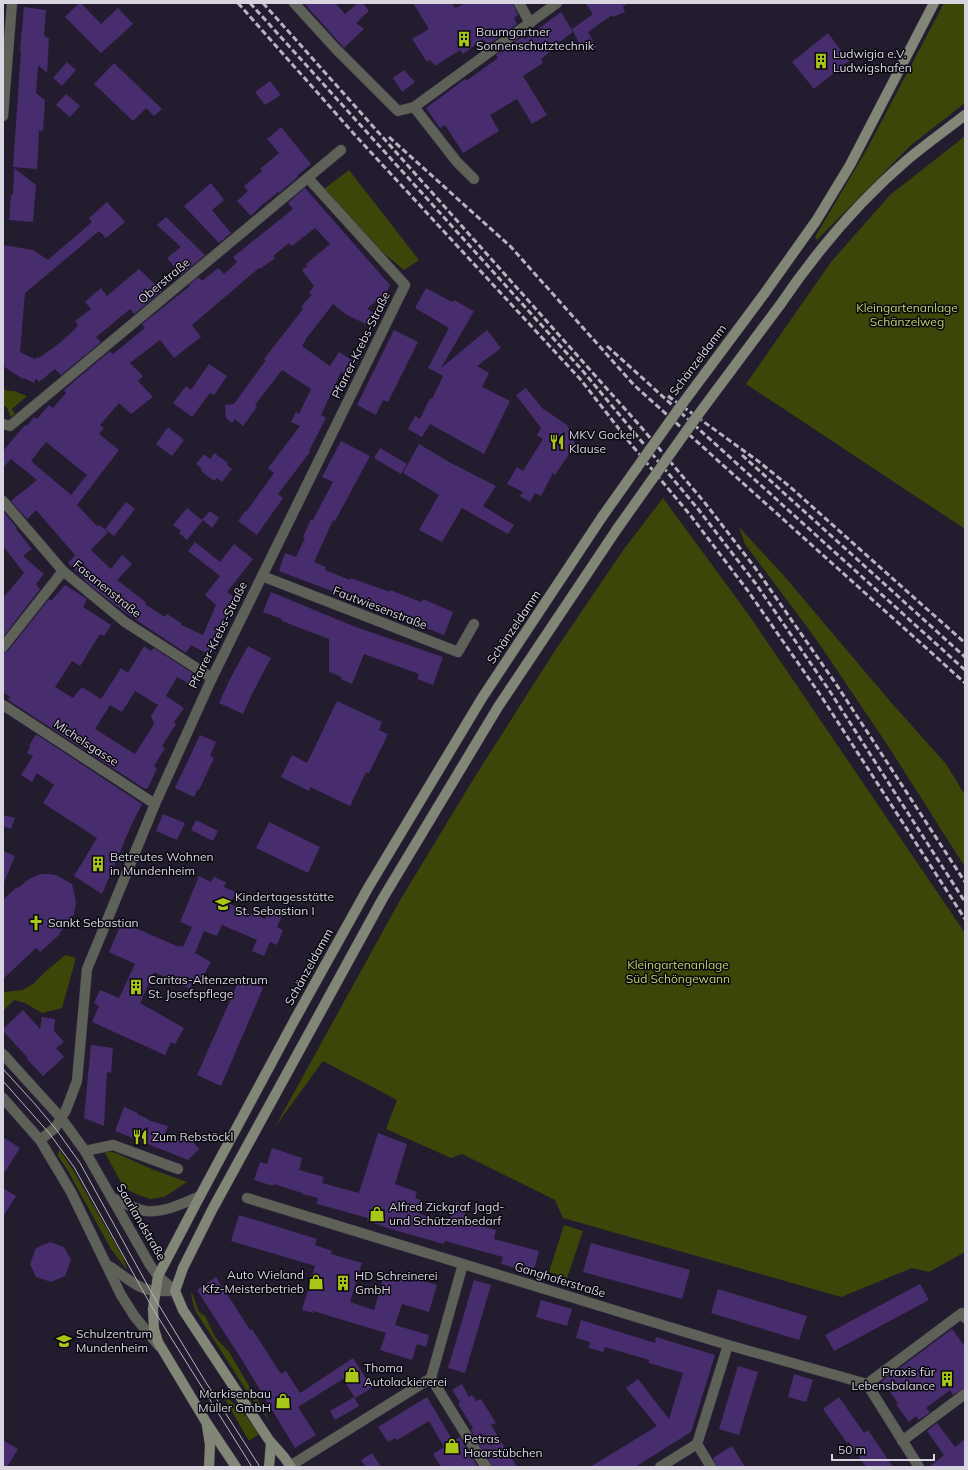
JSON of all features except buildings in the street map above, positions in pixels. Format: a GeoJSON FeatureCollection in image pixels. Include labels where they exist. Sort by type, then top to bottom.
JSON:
{"type":"FeatureCollection","features":[{"type":"Feature","properties":{"kind":"main road","name":"Schänzeldamm"},"geometry":{"type":"LineString","coordinates":[[160,1347],[154,1329],[153,1309],[158,1276],[294,1021],[368,888],[482,698],[602,518],[680,407],[816,221],[850,166],[934,3]]}},
{"type":"Feature","properties":{"kind":"main road"},"geometry":{"type":"LineString","coordinates":[[175,1291],[183,1268],[212,1210],[383,898],[498,707],[617,529],[695,419],[825,244],[863,202],[907,161],[965,115]]}},
{"type":"Feature","properties":{"kind":"main road","name":"Saarlandstraße"},"geometry":{"type":"LineString","coordinates":[[175,1291],[183,1310],[271,1443],[290,1466]]}},
{"type":"Feature","properties":{"kind":"main road"},"geometry":{"type":"LineString","coordinates":[[160,1347],[206,1422],[236,1467]]}},
{"type":"Feature","properties":{"kind":"main road"},"geometry":{"type":"LineString","coordinates":[[206,1422],[210,1445],[209,1467]]}},
{"type":"Feature","properties":{"kind":"main road"},"geometry":{"type":"LineString","coordinates":[[269,1467],[271,1443]]}},
{"type":"Feature","properties":{"kind":"street"},"geometry":{"type":"LineString","coordinates":[[3,116],[6,43],[12,3]]}},
{"type":"Feature","properties":{"kind":"street"},"geometry":{"type":"LineString","coordinates":[[294,3],[336,49],[398,111],[414,107],[557,3]]}},
{"type":"Feature","properties":{"kind":"street"},"geometry":{"type":"LineString","coordinates":[[519,3],[530,23]]}},
{"type":"Feature","properties":{"kind":"street"},"geometry":{"type":"LineString","coordinates":[[414,107],[457,162],[474,179]]}},
{"type":"Feature","properties":{"kind":"street","name":"Oberstraße"},"geometry":{"type":"LineString","coordinates":[[3,424],[10,426],[341,150]]}},
{"type":"Feature","properties":{"kind":"street","name":"Pfarrer-Krebs-Straße"},"geometry":{"type":"LineString","coordinates":[[40,1140],[55,1128],[66,1110],[77,1081],[87,970],[156,804],[212,678],[406,285],[308,178]]}},
{"type":"Feature","properties":{"kind":"street","name":"Fasanenstraße"},"geometry":{"type":"LineString","coordinates":[[3,501],[63,571],[125,622],[212,678]]}},
{"type":"Feature","properties":{"kind":"street"},"geometry":{"type":"LineString","coordinates":[[3,647],[63,571]]}},
{"type":"Feature","properties":{"kind":"street","name":"Fautwiesenstraße"},"geometry":{"type":"LineString","coordinates":[[262,576],[458,652],[474,624]]}},
{"type":"Feature","properties":{"kind":"street","name":"Michelsgasse"},"geometry":{"type":"LineString","coordinates":[[3,705],[156,804]]}},
{"type":"Feature","properties":{"kind":"street","name":"Saarlandstraße"},"geometry":{"type":"LineString","coordinates":[[3,1054],[61,1118],[85,1151],[150,1266],[158,1276],[175,1291]]}},
{"type":"Feature","properties":{"kind":"street"},"geometry":{"type":"LineString","coordinates":[[3,1098],[40,1140],[70,1192],[107,1264],[121,1295],[135,1317],[160,1347]]}},
{"type":"Feature","properties":{"kind":"street"},"geometry":{"type":"LineString","coordinates":[[85,1151],[112,1145],[178,1169]]}},
{"type":"Feature","properties":{"kind":"street"},"geometry":{"type":"LineString","coordinates":[[111,1197],[146,1211],[153,1211],[182,1204],[200,1196]]}},
{"type":"Feature","properties":{"kind":"street","name":"Ganghoferstraße"},"geometry":{"type":"LineString","coordinates":[[247,1198],[728,1345],[867,1384]]}},
{"type":"Feature","properties":{"kind":"street"},"geometry":{"type":"LineString","coordinates":[[107,1264],[133,1283],[155,1291],[175,1291]]}},
{"type":"Feature","properties":{"kind":"street"},"geometry":{"type":"LineString","coordinates":[[290,1466],[431,1378],[463,1264]]}},
{"type":"Feature","properties":{"kind":"street"},"geometry":{"type":"LineString","coordinates":[[919,1467],[867,1384],[962,1313],[965,1318]]}},
{"type":"Feature","properties":{"kind":"street"},"geometry":{"type":"LineString","coordinates":[[660,1467],[697,1444],[728,1345]]}},
{"type":"Feature","properties":{"kind":"street"},"geometry":{"type":"LineString","coordinates":[[431,1378],[486,1467]]}},
{"type":"Feature","properties":{"kind":"street"},"geometry":{"type":"LineString","coordinates":[[902,1441],[965,1394]]}},
{"type":"Feature","properties":{"kind":"street"},"geometry":{"type":"LineString","coordinates":[[697,1444],[711,1467]]}},
{"type":"Feature","properties":{"kind":"green space"},"geometry":{"type":"Polygon","coordinates":[[[944,3],[965,3],[965,103],[910,146],[817,240],[815,237],[867,149],[944,3]]]}},
{"type":"Feature","properties":{"kind":"green space","name":"Kleingartenanlage Schänzelweg"},"geometry":{"type":"Polygon","coordinates":[[[965,136],[965,529],[746,384],[831,262],[890,195],[965,136]]]}},
{"type":"Feature","properties":{"kind":"green space"},"geometry":{"type":"Polygon","coordinates":[[[349,170],[419,260],[404,270],[374,245],[324,189],[349,170]]]}},
{"type":"Feature","properties":{"kind":"green space"},"geometry":{"type":"Polygon","coordinates":[[[3,383],[5,390],[14,391],[27,396],[12,409],[15,414],[11,417],[7,408],[3,405],[3,383]]]}},
{"type":"Feature","properties":{"kind":"green space","name":"Kleingartenanlage Süd Schöngewann"},"geometry":{"type":"Polygon","coordinates":[[[663,498],[751,618],[965,933],[965,1252],[929,1272],[912,1268],[841,1297],[563,1218],[555,1200],[462,1154],[451,1158],[386,1129],[397,1100],[323,1061],[275,1127],[399,902],[471,783],[554,652],[624,549],[663,498]]]}},
{"type":"Feature","properties":{"kind":"green space"},"geometry":{"type":"Polygon","coordinates":[[[739,527],[785,577],[889,700],[946,764],[965,795],[965,867],[890,749],[816,639],[745,544],[739,527]]]}},
{"type":"Feature","properties":{"kind":"green space"},"geometry":{"type":"Polygon","coordinates":[[[66,955],[76,958],[62,1008],[42,1013],[25,1003],[14,1000],[3,1011],[3,992],[23,990],[33,984],[66,955]]]}},
{"type":"Feature","properties":{"kind":"green space"},"geometry":{"type":"Polygon","coordinates":[[[59,1149],[73,1170],[124,1259],[127,1270],[111,1249],[68,1171],[58,1156],[59,1149]]]}},
{"type":"Feature","properties":{"kind":"green space"},"geometry":{"type":"Polygon","coordinates":[[[104,1151],[116,1153],[154,1170],[187,1182],[164,1197],[150,1199],[136,1194],[124,1188],[104,1151]]]}},
{"type":"Feature","properties":{"kind":"green space"},"geometry":{"type":"Polygon","coordinates":[[[564,1225],[583,1231],[567,1278],[549,1272],[564,1225]]]}},
{"type":"Feature","properties":{"kind":"green space"},"geometry":{"type":"Polygon","coordinates":[[[192,1293],[199,1312],[205,1316],[215,1337],[229,1352],[271,1423],[248,1393],[198,1315],[194,1307],[192,1293]]]}},
{"type":"Feature","properties":{"kind":"green space"},"geometry":{"type":"Polygon","coordinates":[[[219,1389],[244,1414],[259,1434],[249,1441],[219,1389]]]}},
{"type":"Feature","properties":{"kind":"tram line"},"geometry":{"type":"LineString","coordinates":[[3,1069],[55,1128],[80,1163],[154,1297],[260,1467]]}},
{"type":"Feature","properties":{"kind":"tram line"},"geometry":{"type":"LineString","coordinates":[[3,1081],[49,1133],[74,1167],[153,1309],[252,1467]]}},
{"type":"Feature","properties":{"kind":"railway"},"geometry":{"type":"LineString","coordinates":[[238,3],[354,134],[581,380],[630,443],[691,516],[748,591],[821,696],[965,919]]}},
{"type":"Feature","properties":{"kind":"railway"},"geometry":{"type":"LineString","coordinates":[[250,3],[582,370],[698,509],[756,584],[829,690],[965,902]]}},
{"type":"Feature","properties":{"kind":"railway"},"geometry":{"type":"LineString","coordinates":[[263,3],[641,427],[705,503],[756,569],[836,684],[965,882]]}},
{"type":"Feature","properties":{"kind":"railway"},"geometry":{"type":"LineString","coordinates":[[389,137],[511,247],[634,385],[965,683]]}},
{"type":"Feature","properties":{"kind":"railway"},"geometry":{"type":"LineString","coordinates":[[607,346],[965,670]]}},
{"type":"Feature","properties":{"kind":"railway"},"geometry":{"type":"LineString","coordinates":[[668,396],[758,461],[789,486],[965,643]]}},
{"type":"Feature","properties":{"kind":"railway"},"geometry":{"type":"LineString","coordinates":[[742,455],[965,657]]}},
{"type":"Feature","properties":{"kind":"place","name":"Baumgartner Sonnenschutztechnik"},"geometry":{"type":"Point","coordinates":[464,39]}},
{"type":"Feature","properties":{"kind":"place","name":"Ludwigia e.V. Ludwigshafen"},"geometry":{"type":"Point","coordinates":[821,61]}},
{"type":"Feature","properties":{"kind":"place","name":"MKV Gockel Klause"},"geometry":{"type":"Point","coordinates":[557,442]}},
{"type":"Feature","properties":{"kind":"place","name":"Betreutes Wohnen in Mundenheim"},"geometry":{"type":"Point","coordinates":[98,864]}},
{"type":"Feature","properties":{"kind":"place","name":"Kindertagesstätte St. Sebastian I"},"geometry":{"type":"Point","coordinates":[223,904]}},
{"type":"Feature","properties":{"kind":"place","name":"Sankt Sebastian"},"geometry":{"type":"Point","coordinates":[36,923]}},
{"type":"Feature","properties":{"kind":"place","name":"Caritas-Altenzentrum St. Josefspflege"},"geometry":{"type":"Point","coordinates":[136,987]}},
{"type":"Feature","properties":{"kind":"place","name":"Zum Rebstöckl"},"geometry":{"type":"Point","coordinates":[140,1137]}},
{"type":"Feature","properties":{"kind":"place","name":"Alfred Zickgraf Jagd- und Schützenbedarf"},"geometry":{"type":"Point","coordinates":[377,1214]}},
{"type":"Feature","properties":{"kind":"place","name":"Auto Wieland Kfz-Meisterbetrieb"},"geometry":{"type":"Point","coordinates":[316,1282]}},
{"type":"Feature","properties":{"kind":"place","name":"HD Schreinerei GmbH"},"geometry":{"type":"Point","coordinates":[343,1283]}},
{"type":"Feature","properties":{"kind":"place","name":"Schulzentrum Mundenheim"},"geometry":{"type":"Point","coordinates":[64,1341]}},
{"type":"Feature","properties":{"kind":"place","name":"Thoma Autolackiererei"},"geometry":{"type":"Point","coordinates":[352,1375]}},
{"type":"Feature","properties":{"kind":"place","name":"Praxis für Lebensbalance"},"geometry":{"type":"Point","coordinates":[947,1379]}},
{"type":"Feature","properties":{"kind":"place","name":"Markisenbau Müller GmbH"},"geometry":{"type":"Point","coordinates":[283,1401]}},
{"type":"Feature","properties":{"kind":"place","name":"Petras Haarstübchen"},"geometry":{"type":"Point","coordinates":[452,1446]}}]}
